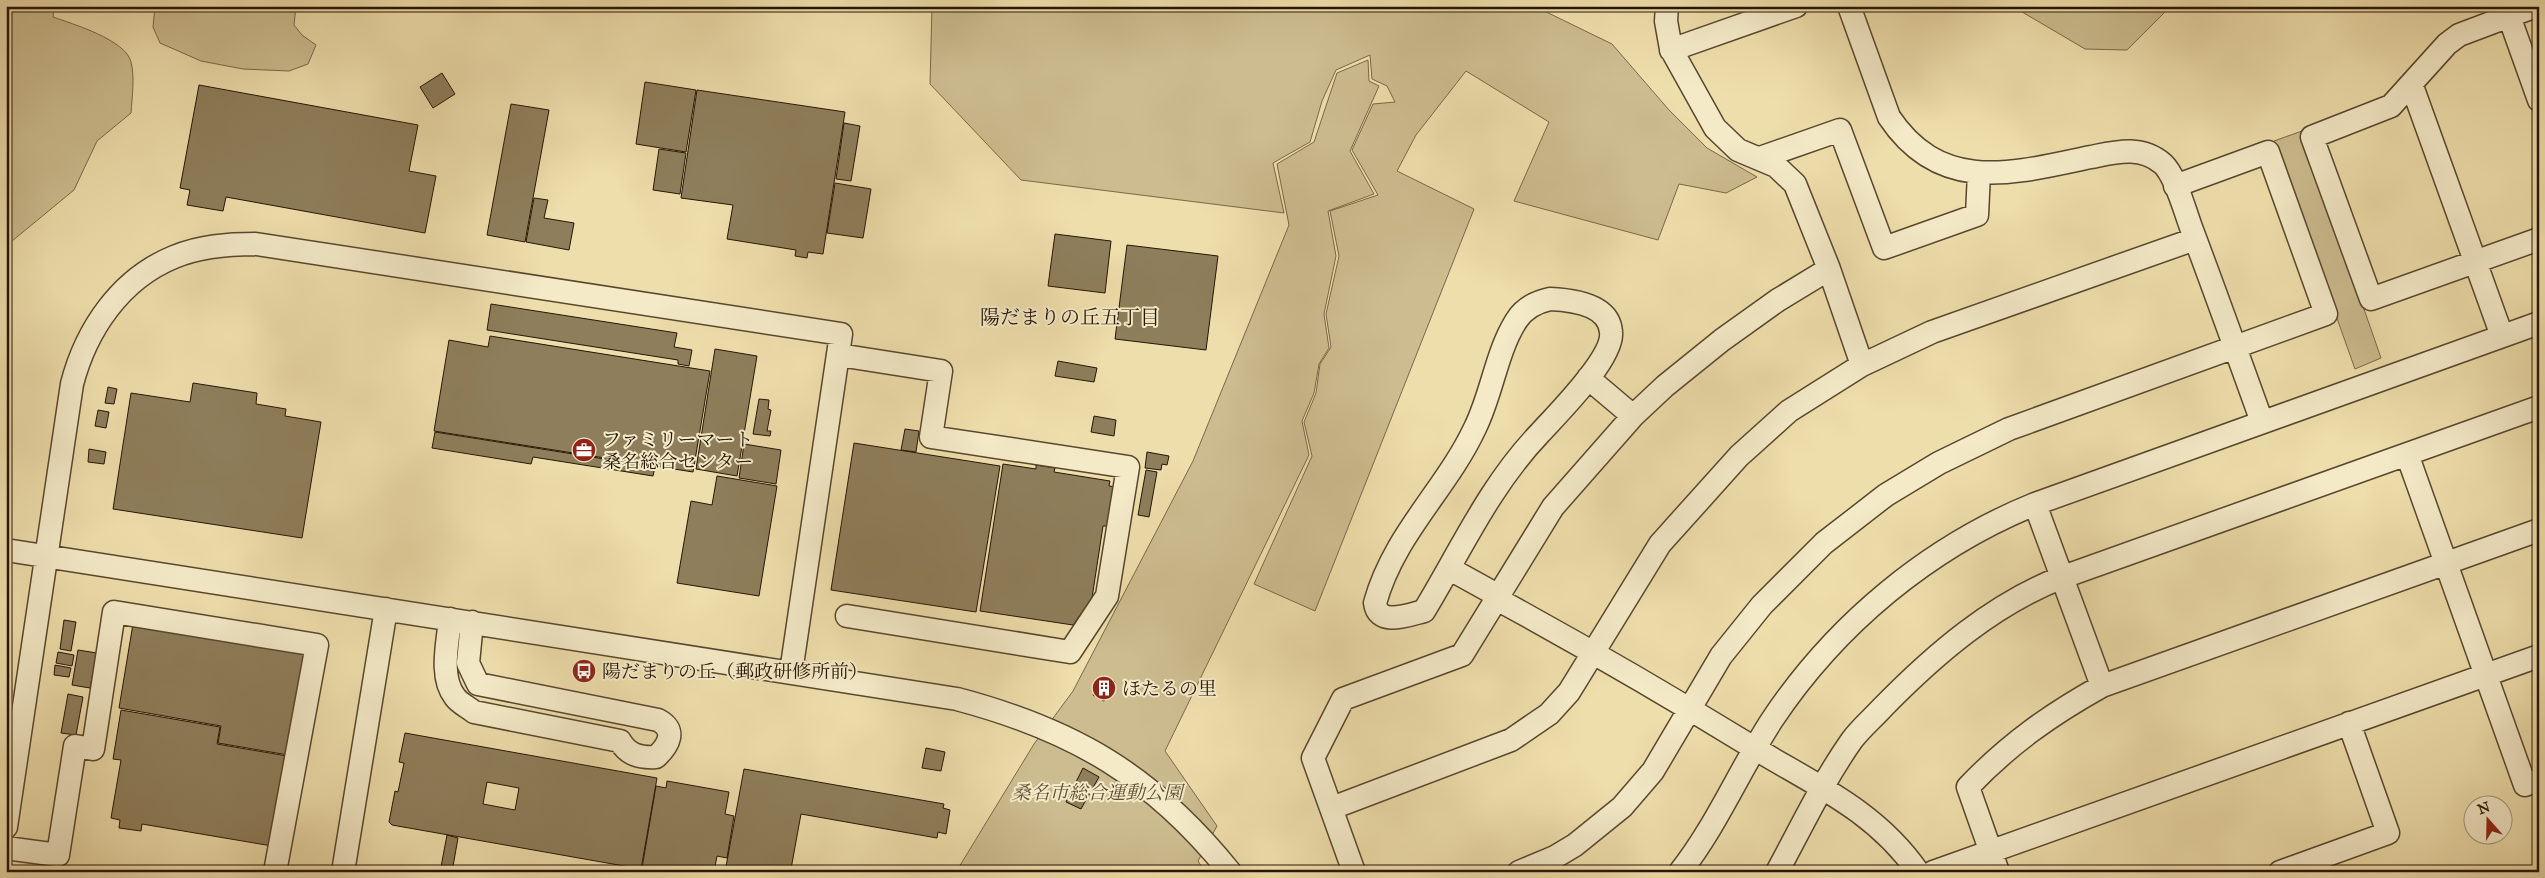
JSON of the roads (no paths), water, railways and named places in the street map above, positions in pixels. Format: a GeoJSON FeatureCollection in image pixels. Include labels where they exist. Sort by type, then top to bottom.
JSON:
{"type":"FeatureCollection","features":[{"type":"Feature","properties":{"kind":"street"},"geometry":{"type":"LineString","coordinates":[[1667,6],[1666,21],[1671,50],[1715,128],[1738,150],[1776,166],[1795,184],[1829,269],[1862,365]]}},
{"type":"Feature","properties":{"kind":"street"},"geometry":{"type":"LineString","coordinates":[[1671,50],[1796,6]]}},
{"type":"Feature","properties":{"kind":"street"},"geometry":{"type":"LineString","coordinates":[[1849,6],[1883,104],[1897,128],[1918,149],[1946,166],[1979,173],[2016,172],[2120,151],[2144,153],[2164,164],[2175,186],[2262,422]]}},
{"type":"Feature","properties":{"kind":"street"},"geometry":{"type":"LineString","coordinates":[[2536,6],[2459,35],[2447,44],[2412,86],[2391,106],[2381,112],[2312,137],[2371,299],[2539,239]]}},
{"type":"Feature","properties":{"kind":"street"},"geometry":{"type":"LineString","coordinates":[[2509,16],[2539,100]]}},
{"type":"Feature","properties":{"kind":"street"},"geometry":{"type":"LineString","coordinates":[[2412,86],[2502,336]]}},
{"type":"Feature","properties":{"kind":"street"},"geometry":{"type":"LineString","coordinates":[[1760,158],[1840,130],[1884,248],[1977,215],[1979,173]]}},
{"type":"Feature","properties":{"kind":"street"},"geometry":{"type":"LineString","coordinates":[[1519,872],[1555,857],[1575,845],[1622,807],[1644,783],[1689,707],[1735,637],[1782,583],[1824,543],[1886,495],[1938,463],[1987,438],[2326,314],[2268,152],[2175,186]]}},
{"type":"Feature","properties":{"kind":"street"},"geometry":{"type":"LineString","coordinates":[[1332,808],[1512,740],[1536,725],[1560,703],[1660,544],[1739,456],[1789,411],[1862,365],[1897,347],[1969,318],[2195,239]]}},
{"type":"Feature","properties":{"kind":"street"},"geometry":{"type":"LineString","coordinates":[[6,828],[45,556],[72,384],[79,357],[88,337],[112,303],[126,289],[173,257],[199,249],[226,244],[266,245],[842,334],[791,672]]}},
{"type":"Feature","properties":{"kind":"street"},"geometry":{"type":"LineString","coordinates":[[1354,872],[1313,758],[1343,699],[1462,655],[1471,644],[1496,596],[1553,508],[1634,416],[1665,386],[1722,340],[1778,300],[1829,269]]}},
{"type":"Feature","properties":{"kind":"street"},"geometry":{"type":"LineString","coordinates":[[1550,299],[1592,307],[1606,317],[1612,333],[1610,342],[1588,378],[1513,462],[1495,489],[1424,611],[1391,618],[1382,615],[1376,610],[1378,592],[1400,541],[1452,468],[1476,428],[1509,333],[1531,305],[1550,299]]}},
{"type":"Feature","properties":{"kind":"street"},"geometry":{"type":"LineString","coordinates":[[1680,872],[1699,847],[1755,748],[1782,705],[1806,675],[1837,638],[1880,598],[1953,546],[2009,515],[2035,504],[2539,323]]}},
{"type":"Feature","properties":{"kind":"street"},"geometry":{"type":"LineString","coordinates":[[839,355],[941,371],[931,437],[1128,467],[1107,596],[1070,652],[847,616]]}},
{"type":"Feature","properties":{"kind":"street"},"geometry":{"type":"LineString","coordinates":[[1588,378],[1634,416]]}},
{"type":"Feature","properties":{"kind":"street"},"geometry":{"type":"LineString","coordinates":[[1777,872],[1823,788],[1854,738],[1912,678],[1952,644],[2004,606],[2044,584],[2539,407]]}},
{"type":"Feature","properties":{"kind":"street"},"geometry":{"type":"LineString","coordinates":[[2406,454],[2525,785],[2539,780]]}},
{"type":"Feature","properties":{"kind":"street"},"geometry":{"type":"LineString","coordinates":[[2035,504],[2102,686]]}},
{"type":"Feature","properties":{"kind":"street"},"geometry":{"type":"LineString","coordinates":[[1994,862],[1968,787],[2019,738],[2055,712],[2102,686],[2539,530]]}},
{"type":"Feature","properties":{"kind":"street"},"geometry":{"type":"LineString","coordinates":[[6,550],[957,699],[1040,725],[1083,746],[1144,784],[1188,823],[1230,872]]}},
{"type":"Feature","properties":{"kind":"street"},"geometry":{"type":"LineString","coordinates":[[1450,569],[1689,707],[1823,788],[1878,825],[1896,842],[1918,872]]}},
{"type":"Feature","properties":{"kind":"street"},"geometry":{"type":"LineString","coordinates":[[343,872],[386,609]]}},
{"type":"Feature","properties":{"kind":"street"},"geometry":{"type":"LineString","coordinates":[[6,848],[58,855],[75,746],[93,749],[114,612],[318,645],[275,872]]}},
{"type":"Feature","properties":{"kind":"street"},"geometry":{"type":"LineString","coordinates":[[461,621],[468,663],[478,684],[658,720],[666,724],[670,730],[670,739],[665,748],[656,756],[634,756],[624,748],[620,741],[474,712],[455,697],[448,682],[446,665],[461,621]]}},
{"type":"Feature","properties":{"kind":"street"},"geometry":{"type":"LineString","coordinates":[[1933,872],[1994,862],[2349,723],[2539,656]]}},
{"type":"Feature","properties":{"kind":"street"},"geometry":{"type":"LineString","coordinates":[[2280,872],[2388,833],[2349,723]]}},
{"type":"Feature","properties":{"kind":"place","name":"ファミリーマート 桑名総合センター"},"geometry":{"type":"Point","coordinates":[584,450]}},
{"type":"Feature","properties":{"kind":"place","name":"陽だまりの丘（郵政研修所前）"},"geometry":{"type":"Point","coordinates":[584,671]}},
{"type":"Feature","properties":{"kind":"place","name":"ほたるの里"},"geometry":{"type":"Point","coordinates":[1104,688]}},
{"type":"Feature","properties":{"kind":"district","name":"陽だまりの丘五丁目"},"geometry":{"type":"Point","coordinates":[1070,317]}},
{"type":"Feature","properties":{"kind":"park label","name":"桑名市総合運動公園"},"geometry":{"type":"Point","coordinates":[1097,792]}}]}
